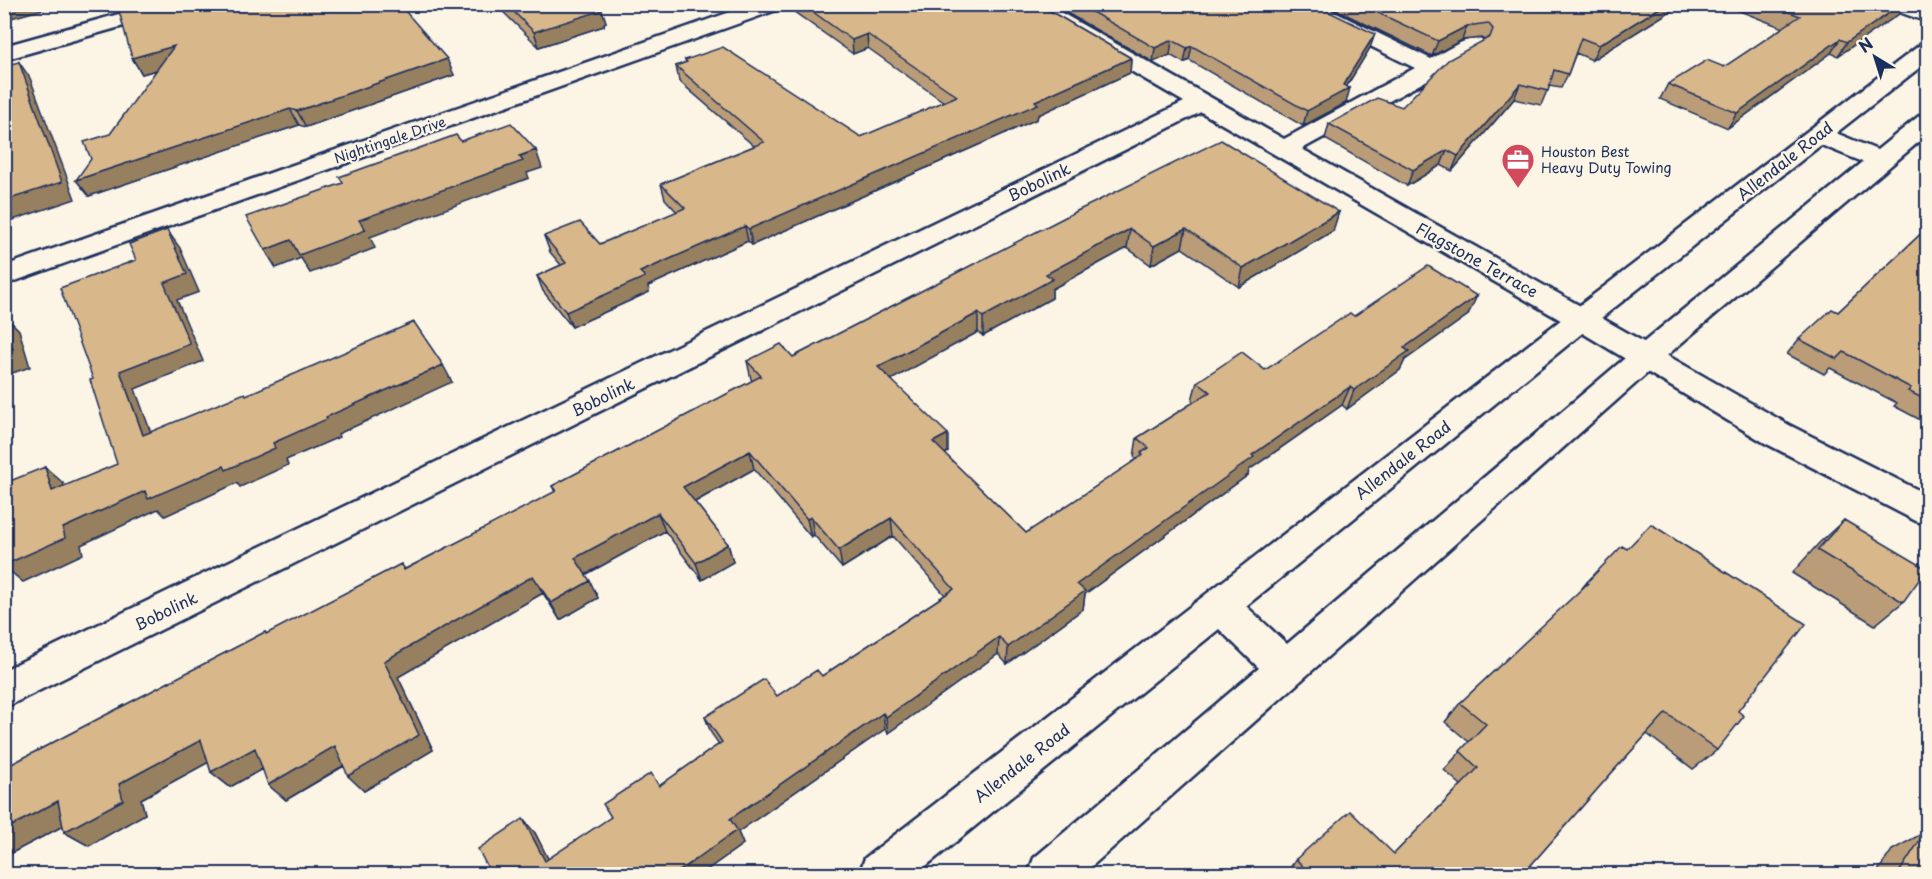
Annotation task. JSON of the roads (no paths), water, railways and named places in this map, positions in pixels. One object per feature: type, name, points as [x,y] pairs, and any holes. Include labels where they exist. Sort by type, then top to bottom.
[{"type":"street","points":[[4,53],[180,4]]},
{"type":"street","name":"Nightingale Drive","points":[[4,276],[775,4]]},
{"type":"street","name":"Flagstone Terrace","points":[[1030,4],[1581,319],[1777,434],[1928,511]]},
{"type":"street","points":[[1300,4],[1432,68]]},
{"type":"street","points":[[1894,4],[1928,16]]},
{"type":"street","points":[[1282,150],[1474,45]]},
{"type":"street","name":"Allendale Road","points":[[881,874],[1581,319],[1928,50]]},
{"type":"street","name":"Bobolink","points":[[4,690],[1201,103]]},
{"type":"street","points":[[1050,874],[1647,357],[1928,121]]},
{"type":"street","points":[[1819,135],[1881,161]]},
{"type":"street","points":[[1220,606],[1288,669]]},
{"type":"place","name":"Houston Best Heavy Duty Towing","points":[[1518,189]]}]
